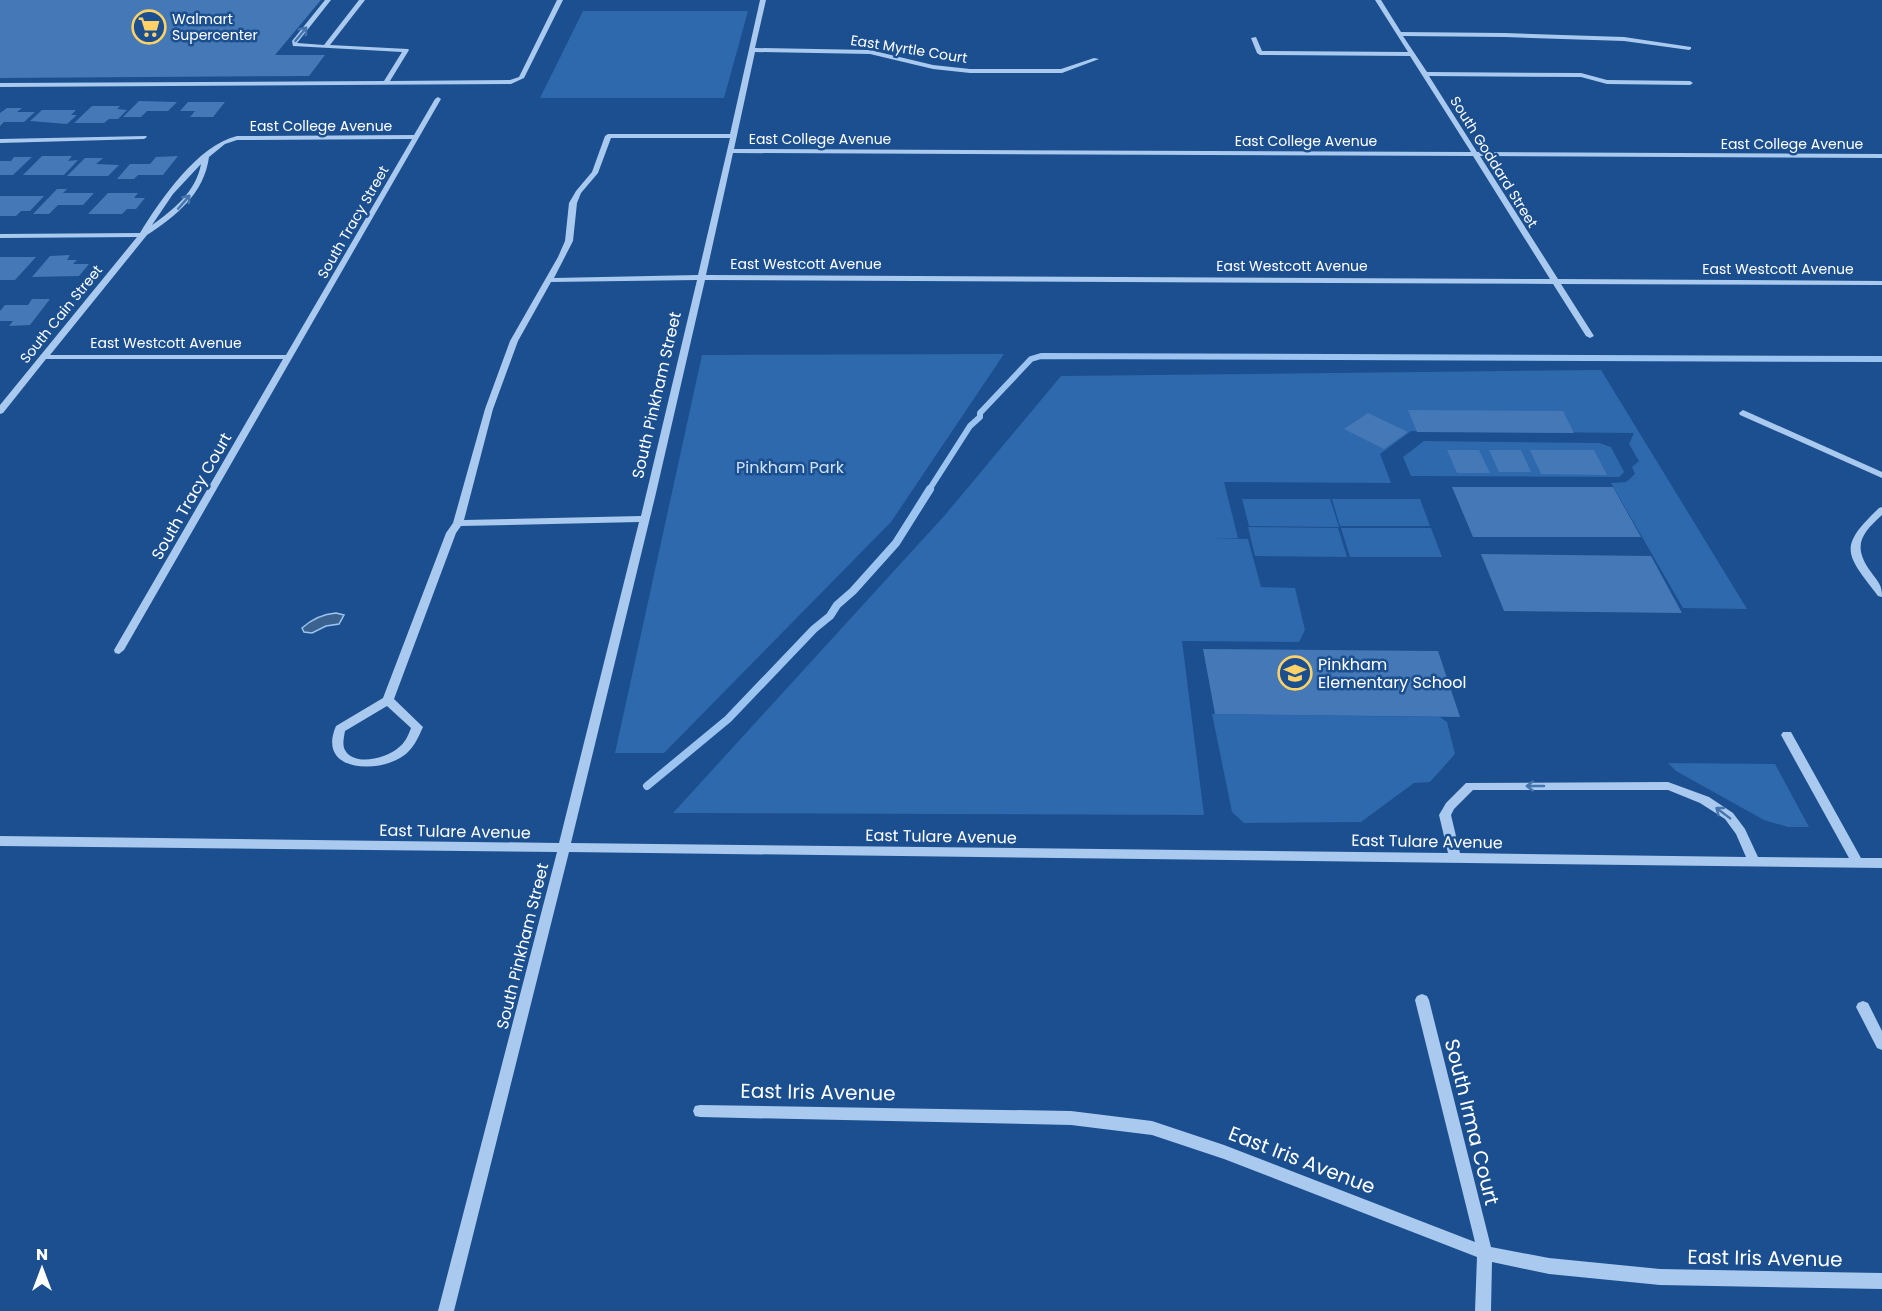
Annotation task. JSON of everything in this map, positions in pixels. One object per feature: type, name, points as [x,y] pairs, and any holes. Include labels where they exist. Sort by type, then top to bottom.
[{"type":"street","points":[[328,0],[294,42],[295,45],[406,50],[386,82]]},
{"type":"street","points":[[325,47],[362,0]]},
{"type":"street","points":[[0,85],[511,82],[521,78],[560,0]]},
{"type":"street","name":"South Pinkham Street","points":[[446,1311],[565,849],[701,278],[763,0]]},
{"type":"street","name":"South Goddard Street","points":[[1378,0],[1590,336]]},
{"type":"street","points":[[1400,34],[1581,36],[1689,48]]},
{"type":"street","points":[[1254,38],[1260,53],[1412,54]]},
{"type":"street","name":"East Myrtle Court","points":[[752,50],[870,52],[933,66],[970,71],[1062,71],[1096,59]]},
{"type":"street","points":[[1425,74],[1581,75],[1607,82],[1690,83]]},
{"type":"street","name":"South Tracy Street","points":[[288,357],[438,99]]},
{"type":"street","points":[[388,700],[417,727],[408,746],[398,753],[373,763],[361,763],[342,754],[338,747],[340,729],[388,700],[451,533],[458,523],[489,409],[514,341],[569,241],[573,203],[578,192],[595,173],[608,136],[732,136]]},
{"type":"street","points":[[0,141],[144,137]]},
{"type":"street","name":"East College Avenue","points":[[226,140],[416,137]]},
{"type":"street","name":"South Cain Street","points":[[143,235],[150,219],[176,184],[226,140]]},
{"type":"street","name":"East College Avenue","points":[[730,151],[1882,156]]},
{"type":"street","name":"South Cain Street","points":[[0,411],[143,235],[179,209],[205,172],[206,157]]},
{"type":"street","points":[[0,236],[143,235]]},
{"type":"street","points":[[549,280],[701,278]]},
{"type":"street","name":"East Westcott Avenue","points":[[701,278],[1882,283]]},
{"type":"street","name":"East Westcott Avenue","points":[[44,357],[288,357]]},
{"type":"street","name":"South Tracy Court","points":[[119,650],[288,357]]},
{"type":"street","points":[[1743,413],[1882,476]]},
{"type":"street","points":[[1882,510],[1859,532],[1854,548],[1858,561],[1882,594]]},
{"type":"street","points":[[458,523],[644,519]]},
{"type":"street","points":[[1787,735],[1858,863]]},
{"type":"street","points":[[1455,858],[1445,815],[1450,806],[1470,786],[1668,786],[1698,797],[1724,813],[1735,824],[1754,862]]},
{"type":"street","name":"East Tulare Avenue","points":[[0,841],[1882,863]]},
{"type":"street","name":"South Irma Court","points":[[1422,1000],[1485,1253],[1483,1311]]},
{"type":"street","points":[[1863,1007],[1882,1044]]},
{"type":"street","name":"East Iris Avenue","points":[[700,1111],[1071,1118],[1152,1128],[1224,1152],[1485,1253],[1549,1266],[1660,1277],[1882,1281]]},
{"type":"green space","points":[[583,11],[748,11],[724,98],[540,98]]},
{"type":"green space","name":"Pinkham Park","points":[[1004,354],[891,522],[664,753],[615,753],[702,355]]},
{"type":"green space","points":[[1601,370],[1747,609],[1683,608],[1611,483],[1626,482],[1635,474],[1632,467],[1639,461],[1629,444],[1634,433],[1411,431],[1380,454],[1391,483],[1224,482],[1238,538],[1213,538],[1248,539],[1261,587],[1295,588],[1305,630],[1299,642],[1182,641],[1204,815],[673,813],[945,515],[1061,376]]},
{"type":"green space","points":[[1424,441],[1599,443],[1611,447],[1624,472],[1619,477],[1411,476],[1403,457]]},
{"type":"green space","points":[[1242,499],[1330,499],[1339,527],[1249,526]]},
{"type":"green space","points":[[1332,499],[1420,499],[1430,526],[1340,526]]},
{"type":"green space","points":[[1248,527],[1338,528],[1347,557],[1255,556]]},
{"type":"green space","points":[[1341,528],[1431,528],[1442,557],[1350,557]]},
{"type":"green space","points":[[1212,714],[1440,717],[1447,722],[1455,754],[1430,782],[1414,783],[1361,822],[1244,823],[1232,812]]},
{"type":"green space","points":[[1668,763],[1775,764],[1809,827],[1788,827],[1764,820],[1676,771]]},
{"type":"shaded area","points":[[336,613],[344,615],[339,624],[326,626],[312,633],[304,632],[302,628],[314,620]]},
{"type":"building","name":"Walmart Supercenter","points":[[0,0],[321,0],[275,55],[325,55],[309,76],[0,78]]},
{"type":"building","points":[[139,101],[177,102],[168,111],[147,111],[141,117],[123,117]]},
{"type":"building","points":[[188,102],[225,102],[213,117],[190,117],[195,111],[180,111]]},
{"type":"building","points":[[92,106],[120,106],[117,109],[127,110],[118,119],[109,119],[104,123],[74,123]]},
{"type":"building","points":[[7,108],[22,108],[17,112],[35,112],[24,122],[4,122],[0,126],[0,113]]},
{"type":"building","points":[[42,110],[76,110],[71,115],[77,115],[67,124],[30,121]]},
{"type":"building","points":[[42,156],[72,156],[68,161],[78,160],[64,175],[23,175]]},
{"type":"building","points":[[178,156],[163,175],[138,175],[134,179],[117,179],[130,164],[150,164],[156,157]]},
{"type":"building","points":[[14,157],[32,157],[13,175],[0,175],[0,161],[11,161]]},
{"type":"building","points":[[85,158],[103,158],[96,164],[119,165],[108,176],[67,176]]},
{"type":"building","points":[[57,189],[67,189],[63,193],[94,193],[83,205],[58,205],[49,214],[33,214]]},
{"type":"building","points":[[108,193],[138,193],[134,198],[145,198],[136,209],[127,209],[122,214],[88,214]]},
{"type":"building","points":[[0,196],[44,196],[30,211],[21,211],[16,216],[0,216]]},
{"type":"building","points":[[70,255],[67,260],[77,260],[73,264],[89,264],[79,276],[32,277],[50,256]]},
{"type":"building","points":[[0,257],[36,257],[15,280],[0,280]]},
{"type":"building","points":[[32,299],[50,299],[30,325],[9,326],[13,321],[0,321],[0,311],[5,305],[28,305]]},
{"type":"building","points":[[1408,410],[1563,411],[1574,433],[1417,432]]},
{"type":"building","points":[[1368,413],[1408,432],[1384,449],[1344,429]]},
{"type":"building","points":[[1447,450],[1479,450],[1490,473],[1457,473]]},
{"type":"building","points":[[1489,450],[1521,450],[1531,472],[1499,472]]},
{"type":"building","points":[[1530,450],[1594,450],[1607,475],[1541,474]]},
{"type":"building","points":[[1452,487],[1613,487],[1641,537],[1473,537]]},
{"type":"building","points":[[1481,554],[1651,556],[1682,613],[1504,611]]},
{"type":"building","points":[[1203,649],[1438,651],[1460,717],[1215,714]]},
{"type":"waterway","points":[[929,490],[970,426],[980,417],[980,413],[1031,359],[1041,356],[1882,359]]},
{"type":"waterway","points":[[647,786],[728,719],[814,629],[830,616],[837,605],[853,591],[896,543],[930,489]]},
{"type":"place","name":"Walmart Supercenter","points":[[149,27]]},
{"type":"place","name":"Pinkham Elementary School","points":[[1295,673]]}]
